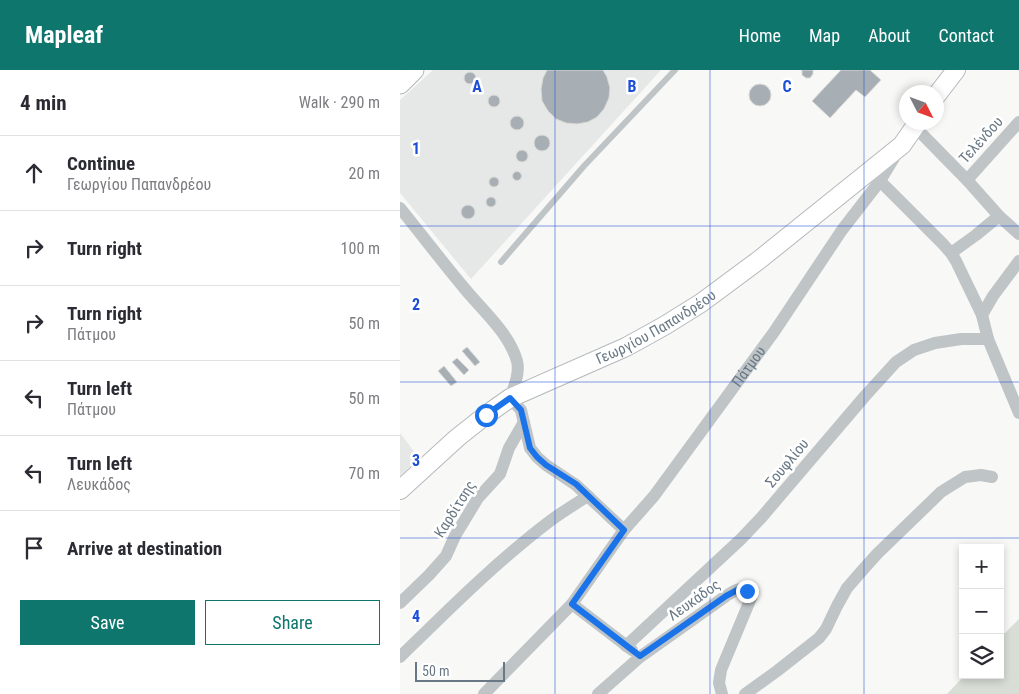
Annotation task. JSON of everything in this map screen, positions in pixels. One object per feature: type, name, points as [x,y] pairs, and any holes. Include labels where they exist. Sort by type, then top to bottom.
[{"type":"main road","points":[[400,84],[414,70]]},
{"type":"street","points":[[944,86],[956,70]]},
{"type":"street","name":"Τελένδου","points":[[967,180],[1019,122]]},
{"type":"street","name":"Πάτμου","points":[[484,694],[572,604],[624,530],[654,496],[774,332],[842,230],[880,181],[912,130]]},
{"type":"street","points":[[921,130],[999,216],[1019,234]]},
{"type":"street","name":"Γεωργίου Παπανδρέου","points":[[400,490],[457,438],[510,398],[626,347],[701,304],[752,266],[902,145]]},
{"type":"street","points":[[880,181],[956,260],[982,315],[988,339],[1019,413]]},
{"type":"street","points":[[400,208],[509,343],[517,362],[517,380],[510,398],[521,410],[530,448],[546,465],[576,484],[624,530]]},
{"type":"street","points":[[951,253],[999,216]]},
{"type":"street","points":[[982,315],[993,296],[1019,261]]},
{"type":"street","name":"Σουφλίου","points":[[626,646],[762,518],[896,362],[914,350],[935,343],[988,339]]},
{"type":"street","name":"Καρδίτσης","points":[[400,603],[446,556],[455,536],[478,498],[500,474],[509,448],[524,422]]},
{"type":"street","points":[[745,694],[819,638],[826,629],[847,588],[877,554],[941,492],[965,477],[981,475],[992,477]]},
{"type":"street","points":[[400,657],[460,599],[526,540],[551,520],[588,496]]},
{"type":"street","name":"Λευκάδος","points":[[598,694],[640,656],[739,589],[750,593],[751,598],[720,670],[719,683],[722,694]]},
{"type":"street","points":[[572,604],[640,656]]},
{"type":"lane","points":[[502,262],[584,166],[675,70]]},
{"type":"shaded area","points":[[433,70],[661,70],[471,279],[400,193],[400,100]]},
{"type":"shaded area","points":[[400,433],[419,458],[400,477]]},
{"type":"shaded area","points":[[1019,619],[1019,694],[947,694],[961,679],[1004,679],[1004,634]]},
{"type":"building","points":[[547,70],[603,70],[610,88],[609,98],[604,109],[597,117],[588,122],[566,123],[556,119],[542,101],[541,89]]},
{"type":"building","points":[[802,70],[813,70],[813,74],[810,78],[806,78],[802,75]]},
{"type":"building","points":[[841,70],[870,70],[881,80],[865,97],[856,90],[830,118],[812,101]]},
{"type":"building","points":[[468,72],[472,72],[476,78],[472,84],[468,84],[464,80],[464,76]]},
{"type":"building","points":[[760,84],[770,91],[771,95],[764,105],[760,106],[750,99],[749,95],[756,85]]},
{"type":"building","points":[[492,95],[496,95],[500,101],[496,107],[492,107],[488,103],[488,99]]},
{"type":"building","points":[[517,116],[522,118],[524,123],[522,128],[517,130],[512,128],[510,123],[512,118]]},
{"type":"building","points":[[542,135],[550,143],[542,151],[534,143]]},
{"type":"building","points":[[524,150],[527,151],[527,161],[520,162],[517,161],[516,154],[517,151]]},
{"type":"building","points":[[517,171],[522,176],[517,181],[512,176]]},
{"type":"building","points":[[492,177],[496,177],[499,182],[498,186],[492,187],[489,184],[489,180]]},
{"type":"building","points":[[489,197],[493,197],[496,202],[495,206],[489,207],[486,204],[486,200]]},
{"type":"building","points":[[465,205],[471,205],[475,212],[471,219],[465,219],[461,215],[461,209]]},
{"type":"building","points":[[467,347],[480,362],[475,366],[462,351]]},
{"type":"building","points":[[457,358],[469,370],[464,375],[452,362]]},
{"type":"building","points":[[444,366],[457,382],[451,386],[438,371]]},
{"type":"route","points":[[486,415],[510,398],[521,410],[530,448],[537,457],[576,484],[624,530],[572,604],[640,656],[726,596],[739,589],[747,591]]}]
